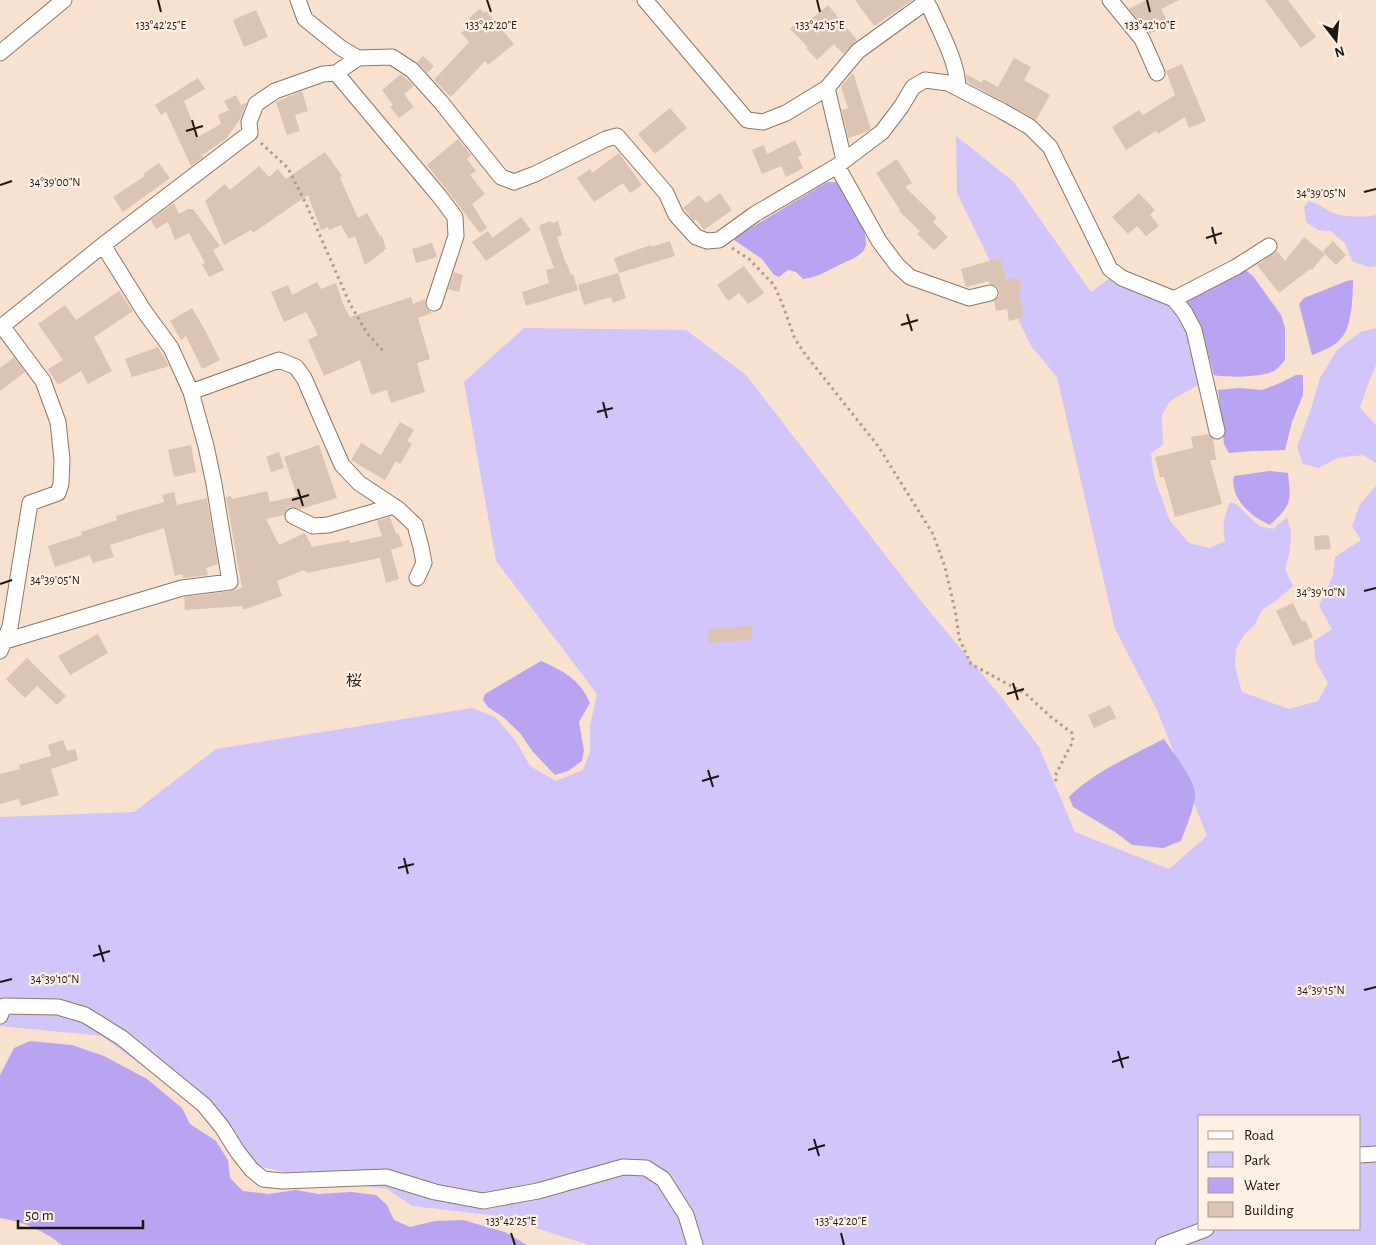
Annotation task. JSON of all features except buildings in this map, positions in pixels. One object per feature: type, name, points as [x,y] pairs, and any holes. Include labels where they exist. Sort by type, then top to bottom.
[{"type":"street","points":[[0,53],[64,0]]},
{"type":"street","points":[[298,0],[305,19],[341,48],[358,58],[392,57],[412,70],[502,177],[514,182],[535,174],[606,138],[617,136],[666,193],[676,215],[696,237],[707,241],[719,240],[755,214],[841,163],[882,132],[913,87],[925,80],[948,83],[1030,127],[1050,148],[1110,268],[1122,278],[1174,299],[1185,313],[1194,330],[1217,431]]},
{"type":"street","points":[[645,0],[747,120],[763,122],[786,113],[827,88],[858,51],[930,2],[954,64],[958,88]]},
{"type":"street","points":[[1110,0],[1142,39],[1157,73]]},
{"type":"street","points":[[3,646],[10,627],[30,503],[58,493],[61,484],[62,460],[58,422],[43,382],[1,327],[103,245],[250,133],[249,122],[256,104],[275,91],[323,74],[336,74],[358,58]]},
{"type":"street","points":[[336,74],[455,217],[456,236],[434,303]]},
{"type":"street","points":[[827,88],[841,163],[879,241],[897,265],[910,277],[969,298],[990,293]]},
{"type":"street","points":[[3,646],[182,588],[230,582],[208,456],[191,392],[171,348],[144,311],[103,245]]},
{"type":"street","points":[[1174,299],[1236,267],[1269,246]]},
{"type":"street","points":[[191,392],[279,360],[296,366],[304,378],[342,465],[358,483],[394,506],[415,525],[422,547],[424,563],[417,578]]},
{"type":"street","points":[[293,516],[313,526],[394,506]]},
{"type":"street","points":[[0,1016],[4,1006],[58,1007],[85,1015],[122,1038],[204,1104],[251,1169],[263,1179],[282,1181],[386,1177],[435,1192],[483,1200],[538,1191],[623,1167],[646,1168],[663,1178],[686,1215],[695,1245]]},
{"type":"street","points":[[1361,1155],[1376,1154]]},
{"type":"street","points":[[1163,1245],[1203,1230]]},
{"type":"path","points":[[250,133],[288,168],[308,206],[350,304],[367,333],[383,351]]},
{"type":"path","points":[[719,240],[749,259],[774,285],[795,339],[878,446],[933,534],[945,567],[956,615],[959,638],[971,664],[1026,694],[1072,733],[1073,741],[1055,776],[1057,785]]},
{"type":"green space","points":[[956,136],[1014,182],[1091,292],[1109,279],[1161,298],[1177,313],[1190,332],[1200,384],[1170,401],[1162,415],[1163,445],[1151,453],[1154,477],[1170,521],[1189,543],[1210,548],[1225,541],[1224,521],[1230,502],[1236,504],[1259,526],[1273,529],[1287,517],[1291,532],[1290,551],[1285,569],[1293,586],[1262,610],[1256,623],[1244,635],[1236,649],[1235,667],[1242,692],[1289,709],[1318,701],[1328,683],[1315,660],[1314,641],[1332,629],[1319,606],[1333,575],[1335,557],[1361,540],[1352,526],[1360,504],[1376,486],[1376,1245],[589,1245],[499,1216],[412,1206],[387,1189],[311,1179],[251,1164],[188,1100],[102,1036],[0,1026],[0,817],[134,812],[216,749],[472,708],[495,717],[516,741],[530,766],[556,781],[583,770],[590,752],[590,725],[597,694],[496,561],[464,382],[524,328],[686,330],[746,375],[920,600],[1002,698],[1039,747],[1075,832],[1169,869],[1207,836],[1157,710],[1115,629],[1057,377],[1031,346],[957,193]]},
{"type":"green space","points":[[1309,201],[1340,215],[1359,217],[1376,215],[1376,266],[1368,267],[1352,261],[1345,243],[1330,231],[1318,230],[1306,222],[1304,207]]},
{"type":"green space","points":[[1376,328],[1376,365],[1360,408],[1376,425],[1376,463],[1363,455],[1337,458],[1319,468],[1303,464],[1297,447],[1320,378],[1337,350],[1360,332]]},
{"type":"water","points":[[827,182],[836,182],[862,224],[866,241],[865,248],[857,256],[812,277],[803,279],[796,272],[788,270],[779,277],[774,275],[762,259],[734,240],[736,237]]},
{"type":"water","points":[[1243,268],[1253,276],[1281,315],[1285,328],[1285,360],[1275,370],[1261,375],[1236,377],[1214,375],[1200,323],[1186,300]]},
{"type":"water","points":[[1353,280],[1351,309],[1346,331],[1340,340],[1333,345],[1312,355],[1299,304],[1304,298]]},
{"type":"water","points":[[1296,375],[1303,375],[1303,395],[1292,422],[1285,450],[1229,453],[1224,444],[1218,390],[1239,388],[1262,390]]},
{"type":"water","points":[[1269,471],[1288,473],[1290,491],[1286,507],[1270,525],[1249,512],[1238,499],[1233,484],[1234,476]]},
{"type":"water","points":[[541,661],[564,672],[576,682],[590,703],[579,722],[584,750],[582,761],[568,771],[555,775],[533,752],[520,733],[503,717],[488,707],[483,700],[485,694]]},
{"type":"water","points":[[1164,739],[1187,773],[1195,793],[1192,811],[1181,841],[1163,848],[1132,845],[1115,832],[1073,807],[1069,797],[1088,781]]},
{"type":"water","points":[[30,1041],[72,1045],[104,1056],[147,1079],[182,1108],[190,1124],[216,1141],[228,1160],[230,1178],[243,1191],[269,1194],[296,1190],[318,1194],[351,1192],[376,1195],[387,1205],[394,1220],[410,1227],[435,1221],[463,1220],[505,1232],[527,1245],[62,1245],[33,1227],[0,1218],[0,1075],[14,1048]]},
{"type":"district","name":"桜","points":[[354,680]]}]
